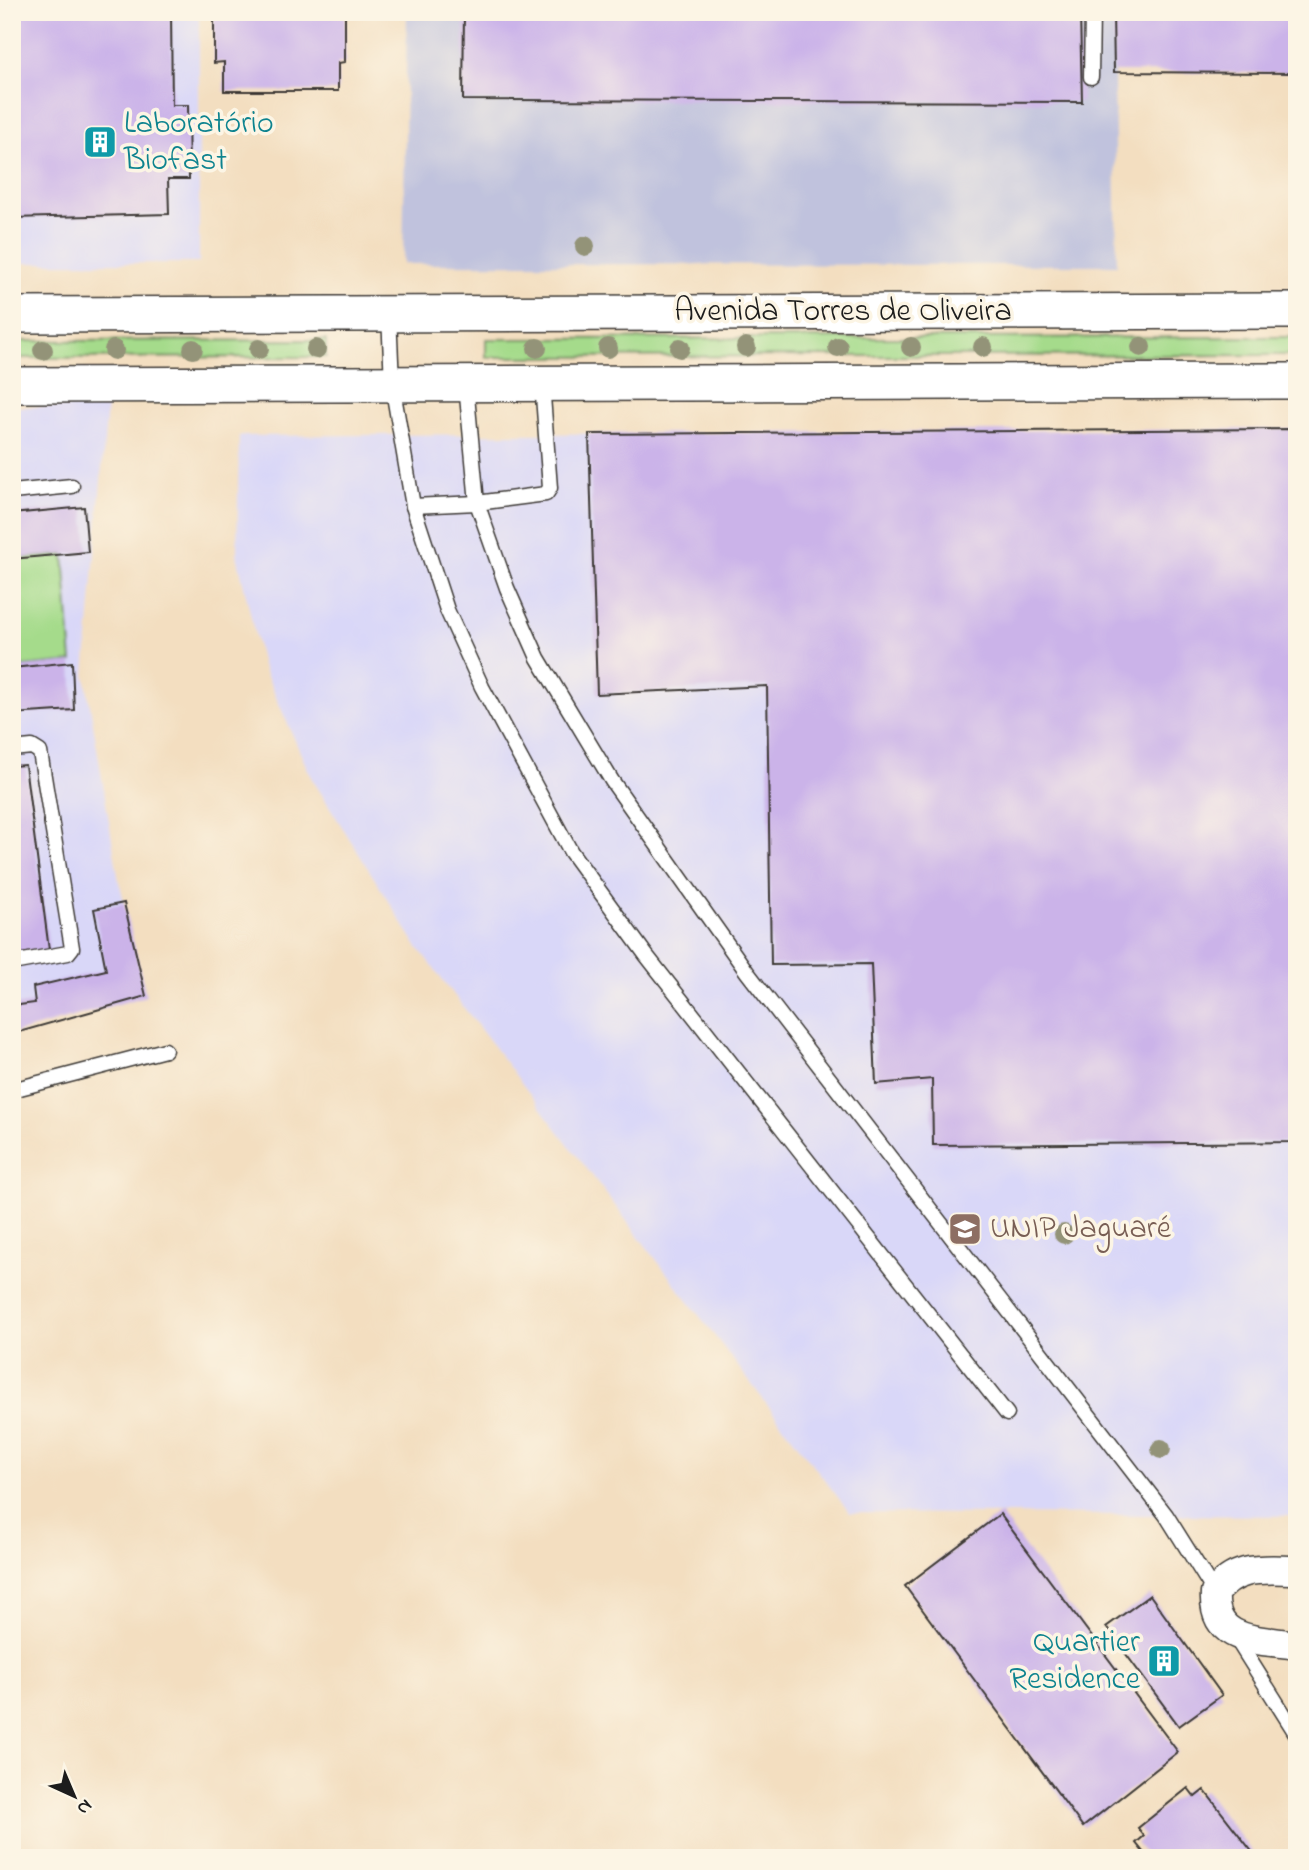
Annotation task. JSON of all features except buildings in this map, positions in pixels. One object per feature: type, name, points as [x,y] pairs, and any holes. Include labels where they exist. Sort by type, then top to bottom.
[{"type":"street","name":"Avenida Torres de Oliveira","points":[[12,315],[1297,311]]},
{"type":"street","points":[[12,385],[1297,381]]},
{"type":"street","points":[[1297,1570],[1245,1571],[1233,1575],[1215,1592],[1216,1614],[1233,1634],[1297,1645]]},
{"type":"lane","points":[[1091,77],[1092,12]]},
{"type":"lane","points":[[388,314],[392,384],[414,506],[447,610],[482,687],[571,852],[646,956],[1007,1414]]},
{"type":"lane","points":[[414,506],[477,503],[544,495],[549,491],[542,383]]},
{"type":"lane","points":[[466,384],[477,503],[507,588],[538,658],[612,781],[747,972],[1166,1515],[1215,1592]]},
{"type":"lane","points":[[12,492],[72,486]]},
{"type":"lane","points":[[12,749],[32,747],[40,752],[72,948],[68,953],[12,964]]},
{"type":"lane","points":[[12,1090],[165,1049]]},
{"type":"lane","points":[[1233,1634],[1297,1735]]},
{"type":"shaded area","name":"Laboratório Biofast","points":[[12,12],[199,12],[199,263],[12,263]]},
{"type":"shaded area","points":[[407,12],[1113,12],[1117,265],[403,264]]},
{"type":"shaded area","points":[[107,406],[85,675],[118,876],[146,996],[12,1034],[12,407]]},
{"type":"shaded area","name":"UNIP Jaguaré","points":[[1297,429],[1297,1516],[850,1513],[416,945],[311,777],[262,665],[237,555],[239,436]]},
{"type":"green space","points":[[1297,337],[1297,355],[486,357],[486,339]]},
{"type":"green space","points":[[326,340],[326,357],[12,358],[12,341]]},
{"type":"green space","points":[[64,555],[72,662],[12,668],[12,559]]},
{"type":"place","name":"Laboratório Biofast","points":[[100,142]]},
{"type":"place","name":"UNIP Jaguaré","points":[[965,1229]]},
{"type":"place","name":"Quartier Residence","points":[[1164,1661]]}]
